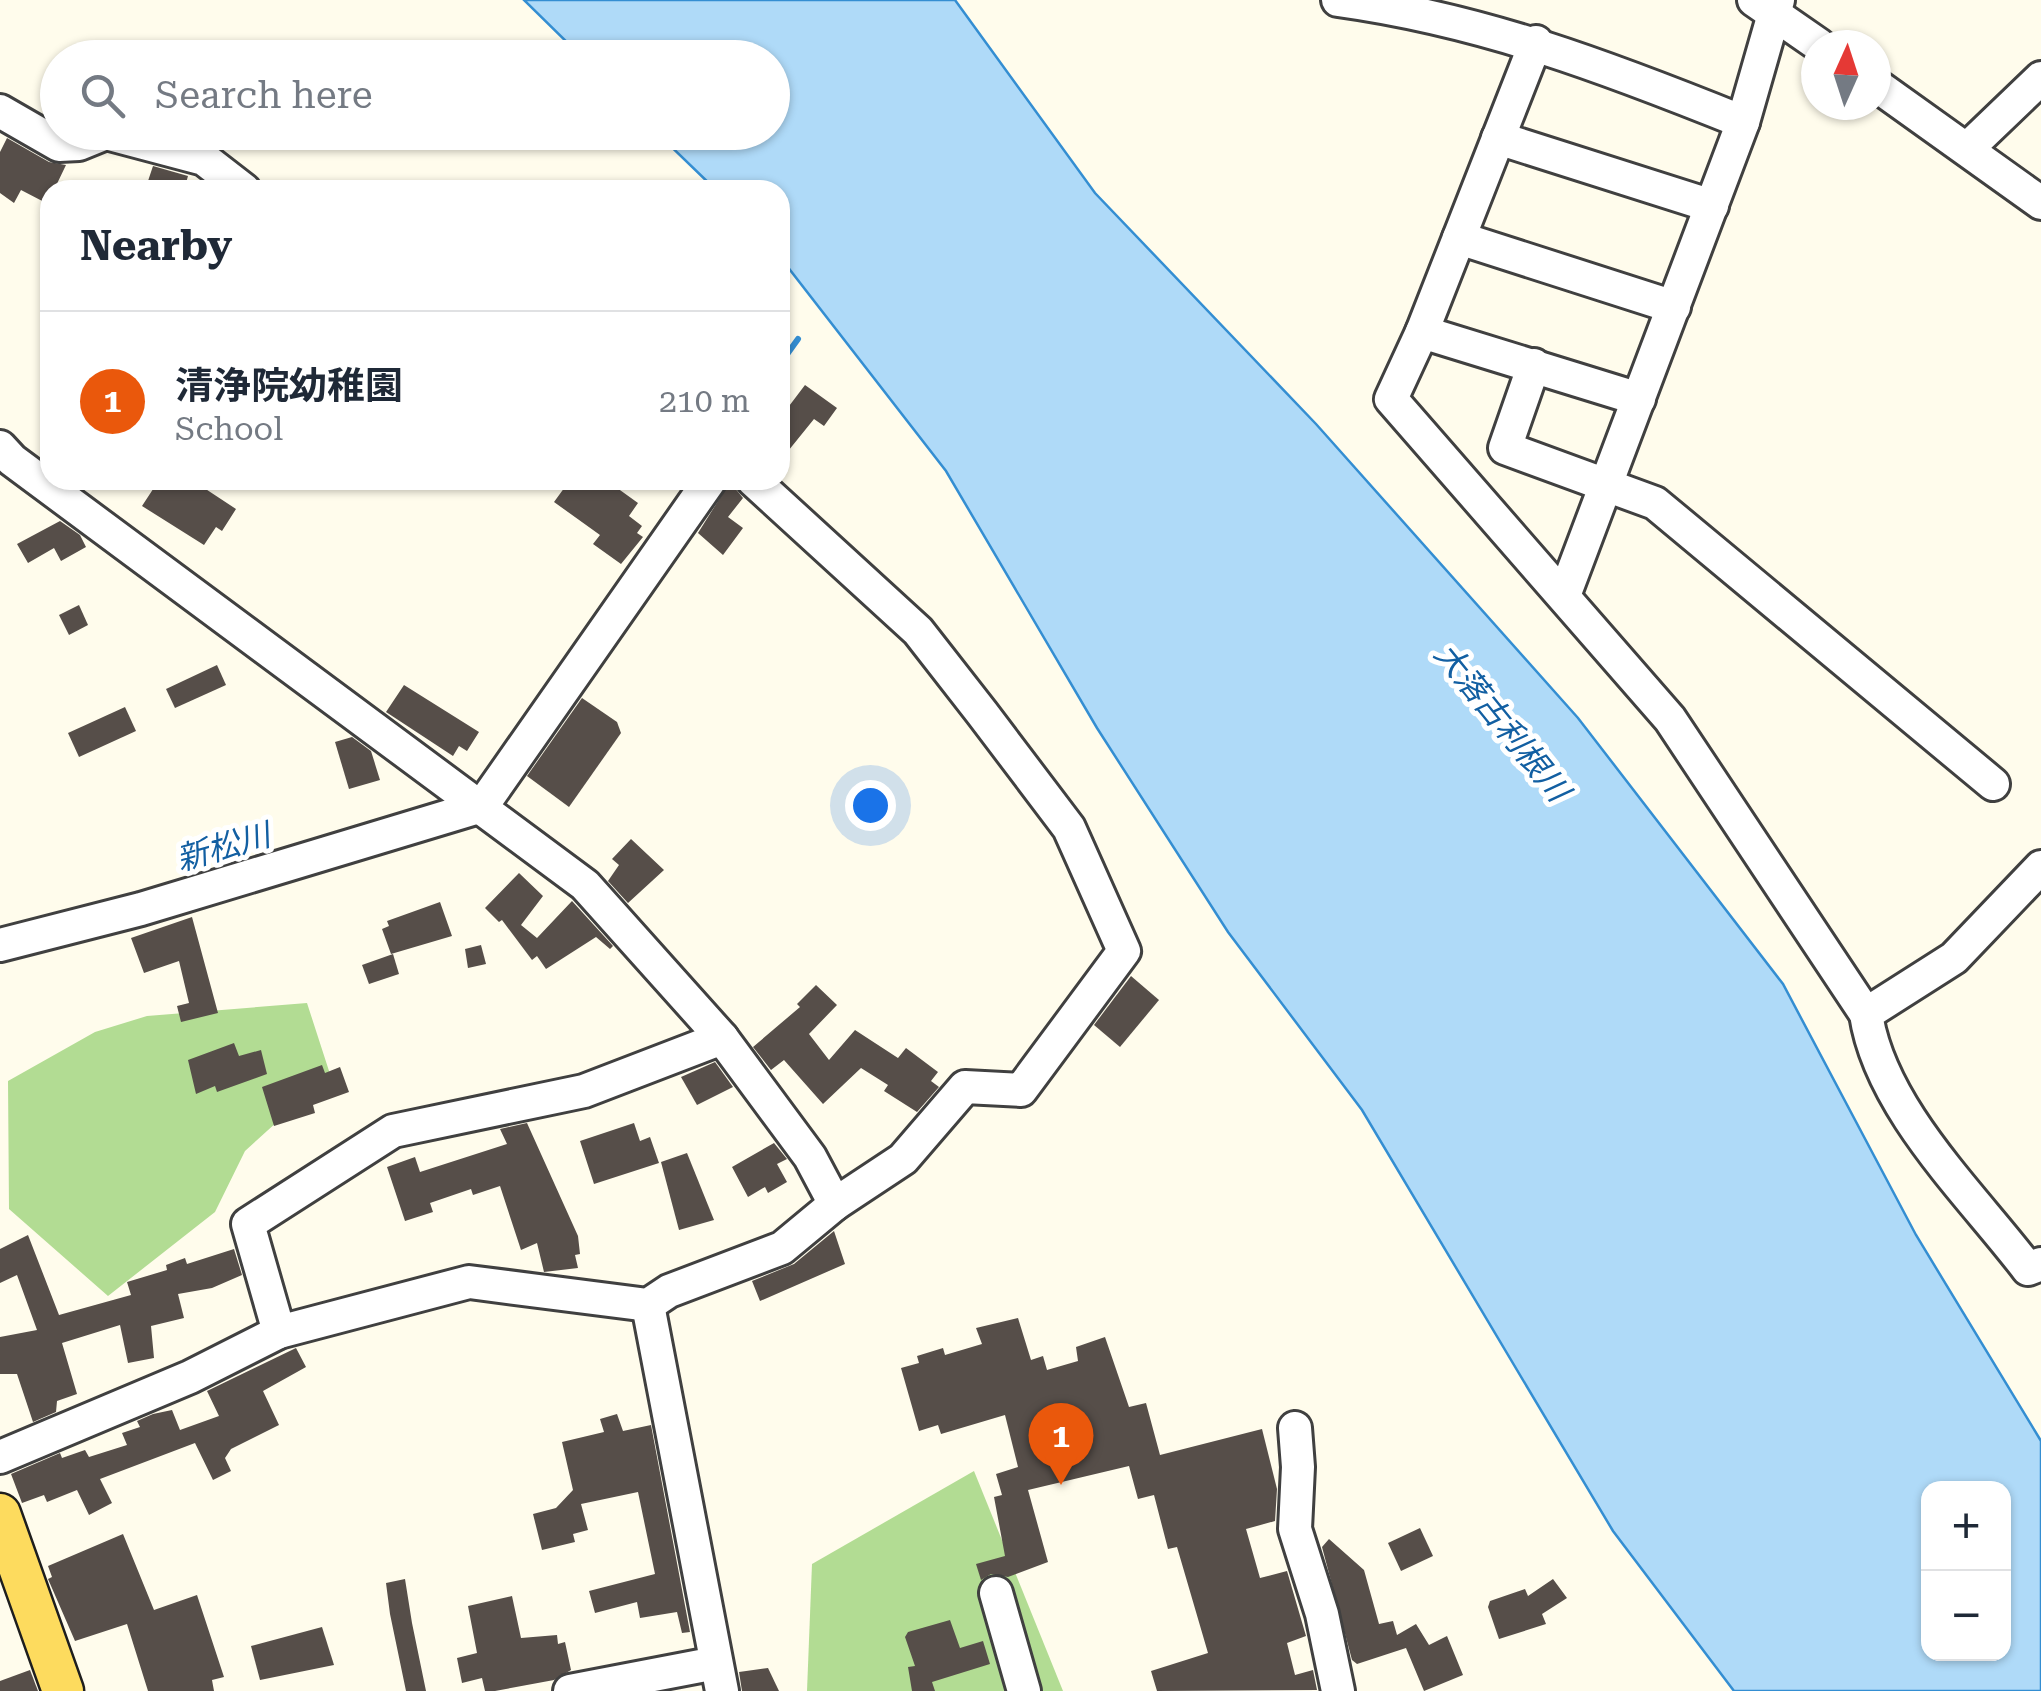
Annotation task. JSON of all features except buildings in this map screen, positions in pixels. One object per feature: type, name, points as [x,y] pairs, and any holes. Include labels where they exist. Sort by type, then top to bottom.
[{"type":"main road","points":[[0,1514],[62,1691]]},
{"type":"street","points":[[1338,0],[1394,8],[1536,42],[1744,122]]},
{"type":"street","points":[[1565,593],[1744,122],[1769,5],[1801,31]]},
{"type":"street","points":[[1536,42],[1422,332],[1390,399],[1565,593],[1670,719],[1866,1014],[1870,1040],[1893,1090],[1977,1210],[2028,1268],[2041,1264]]},
{"type":"street","points":[[1967,149],[2041,78]]},
{"type":"street","points":[[1891,96],[2041,203]]},
{"type":"street","points":[[0,111],[40,134]]},
{"type":"street","points":[[1498,138],[1712,206]]},
{"type":"street","points":[[170,150],[204,159],[231,180]]},
{"type":"street","points":[[1458,238],[1674,307]]},
{"type":"street","points":[[1422,332],[1638,399]]},
{"type":"street","points":[[1534,365],[1504,448],[1655,503],[1992,784]]},
{"type":"street","points":[[0,447],[40,481]]},
{"type":"street","points":[[53,490],[585,885],[722,1038],[810,1156],[834,1204]]},
{"type":"street","points":[[0,945],[141,908],[482,806],[703,490]]},
{"type":"street","points":[[0,1456],[190,1377],[280,1332],[469,1282],[648,1305],[669,1291],[782,1248],[834,1204],[902,1159],[965,1086],[1021,1090],[1124,952],[1069,828],[972,699],[918,631],[765,490]]},
{"type":"street","points":[[1866,1014],[1954,958],[2041,868]]},
{"type":"street","points":[[280,1332],[248,1224],[279,1203],[393,1130],[584,1092],[722,1038]]},
{"type":"street","points":[[570,1691],[719,1677],[648,1305]]},
{"type":"street","points":[[1295,1428],[1295,1529],[1322,1614],[1338,1691]]},
{"type":"street","points":[[996,1594],[1024,1691]]},
{"type":"green space","points":[[307,1003],[330,1074],[245,1151],[215,1212],[108,1296],[9,1209],[8,1081],[95,1032],[147,1016]]},
{"type":"green space","points":[[974,1471],[1063,1691],[807,1691],[812,1564]]},
{"type":"water","name":"大落古利根川","points":[[524,0],[955,0],[1095,193],[1316,424],[1578,718],[1783,984],[1916,1235],[2041,1441],[2041,1691],[1734,1691],[1613,1531],[1362,1110],[1228,932],[1097,728],[946,471],[790,270],[790,180],[706,180],[675,150],[790,150],[790,40],[565,40]]},
{"type":"waterway","name":"新松川","points":[[790,350],[798,339]]},
{"type":"place","name":"清浄院幼稚園","points":[[1061,1485]]}]
